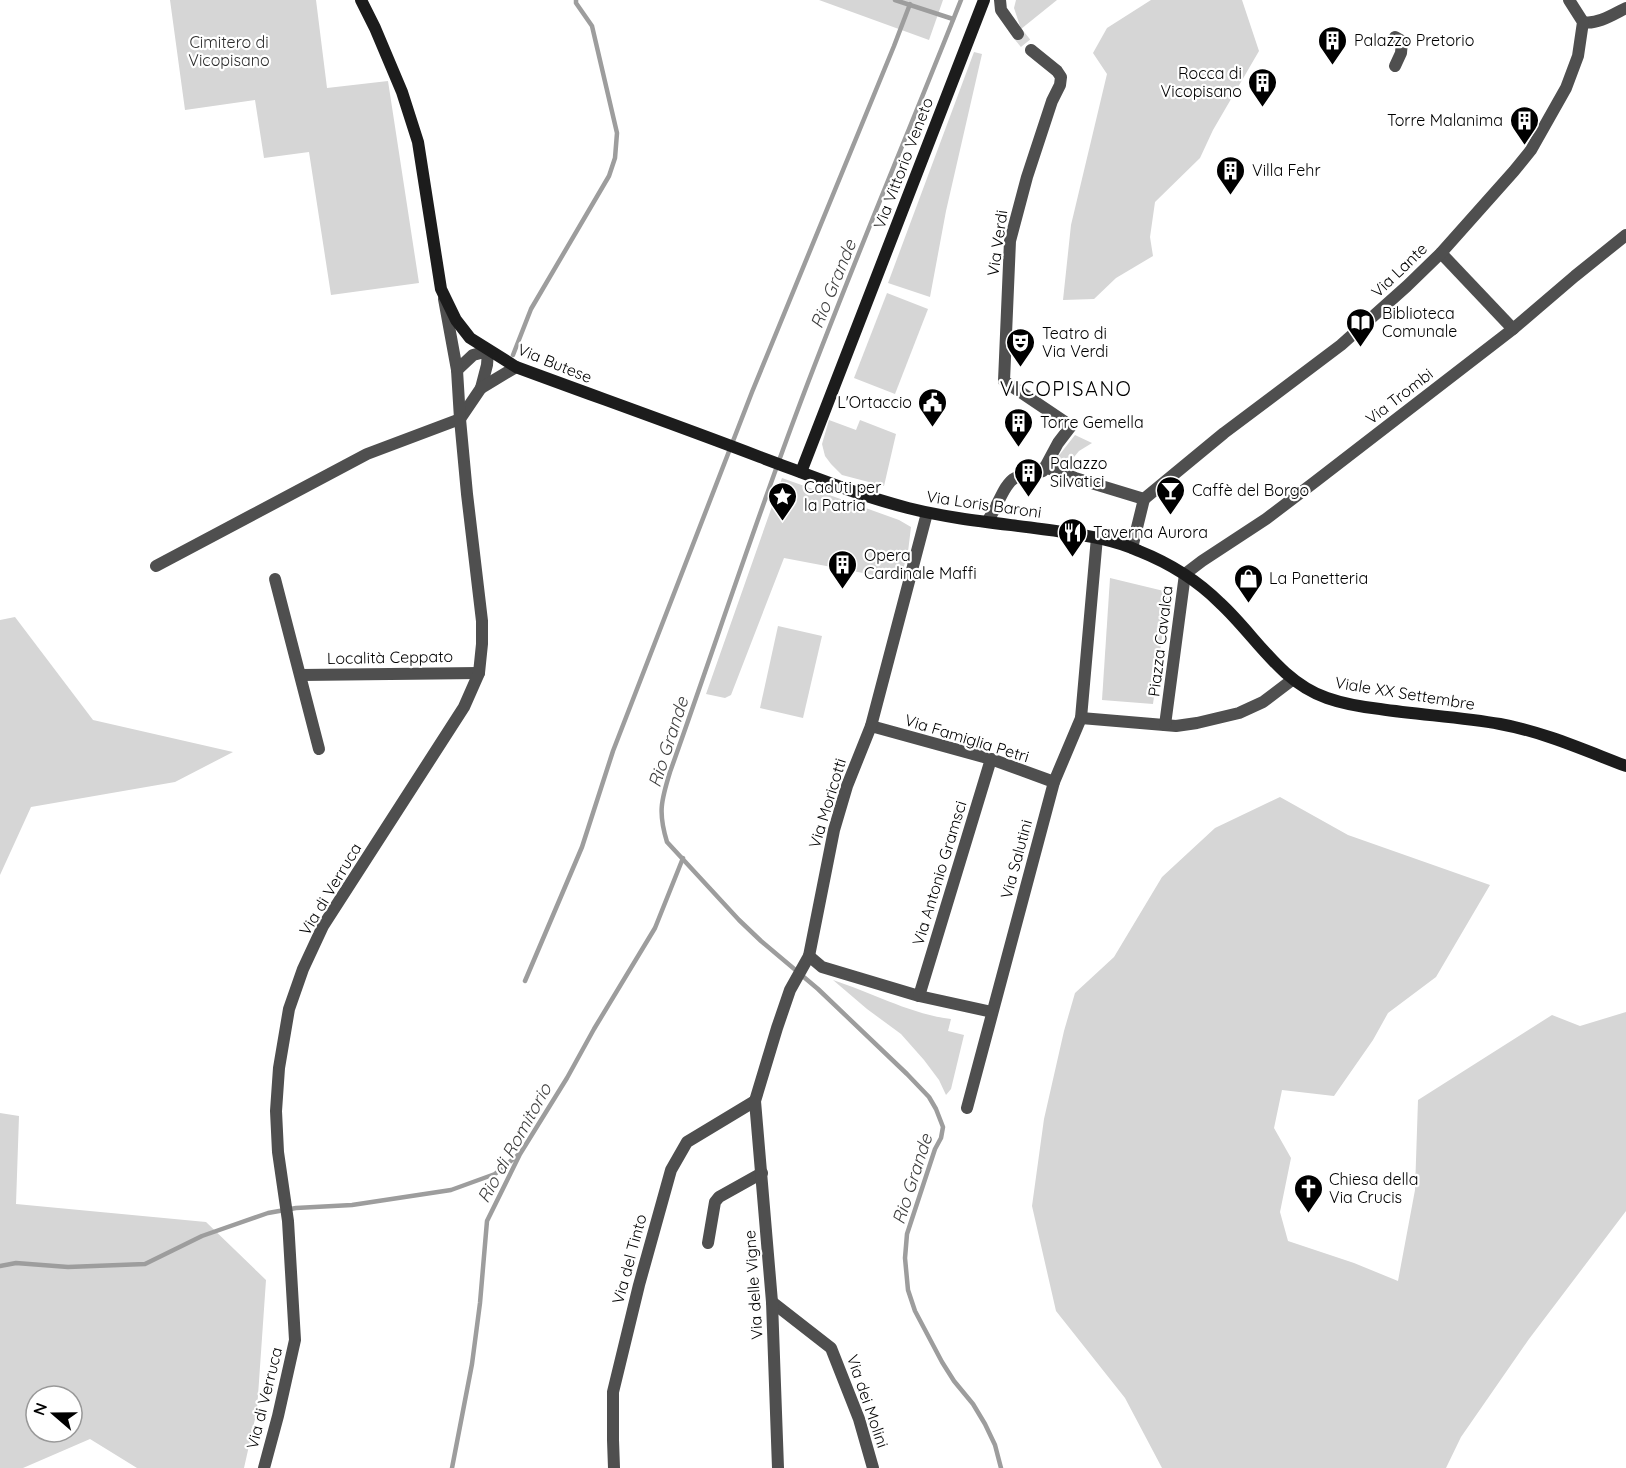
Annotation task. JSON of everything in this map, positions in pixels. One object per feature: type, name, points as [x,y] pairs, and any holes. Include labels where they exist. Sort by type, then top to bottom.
[{"type":"street","name":"Via Butese","points":[[361,0],[402,92],[418,142],[441,289],[456,320],[470,338],[516,367],[801,472]]},
{"type":"street","name":"Via Vittorio Veneto","points":[[801,472],[984,0]]},
{"type":"street","points":[[1000,0],[1001,10],[1018,34]]},
{"type":"street","points":[[1569,0],[1583,22],[1589,23],[1626,8]]},
{"type":"street","name":"Via Lante","points":[[1144,499],[1224,433],[1341,345],[1441,253],[1531,150],[1566,88],[1580,48],[1583,22]]},
{"type":"street","points":[[1395,37],[1401,41],[1402,48],[1395,66]]},
{"type":"street","name":"Via Verdi","points":[[1032,50],[1061,77],[1027,177],[1010,241],[1004,381],[1071,426],[1045,467]]},
{"type":"street","name":"Via Trombi","points":[[1185,574],[1266,519],[1513,329],[1626,235]]},
{"type":"street","points":[[1441,253],[1513,329]]},
{"type":"street","name":"Via di Verruca","points":[[264,1468],[295,1340],[288,1221],[278,1152],[276,1111],[279,1068],[289,1009],[323,926],[445,738],[464,707],[479,673],[482,621],[460,419],[457,370],[441,289]]},
{"type":"street","points":[[156,566],[367,454],[460,419],[481,388],[488,351],[473,356],[457,370]]},
{"type":"street","points":[[481,388],[516,367]]},
{"type":"street","points":[[987,521],[994,513],[1007,485],[1013,479],[1042,471],[1045,467],[1144,499],[1132,548]]},
{"type":"street","name":"Via Loris Baroni","points":[[801,472],[927,513],[1097,537]]},
{"type":"street","name":"Via Moricotti","points":[[755,1101],[792,986],[808,958],[834,830],[847,786],[871,726],[927,513]]},
{"type":"street","points":[[1097,537],[1081,718],[1176,726],[1197,723],[1239,713],[1263,702],[1292,680]]},
{"type":"street","name":"Piazza Cavalca","points":[[1097,537],[1132,548],[1185,574],[1165,725]]},
{"type":"street","name":"Viale XX Settembre","points":[[1185,574],[1221,603],[1292,680],[1312,693],[1347,704],[1497,724],[1537,732],[1626,766]]},
{"type":"street","points":[[275,579],[319,749]]},
{"type":"street","name":"Località Ceppato","points":[[301,675],[479,673]]},
{"type":"street","name":"Via Salutini","points":[[967,1108],[1054,782],[1081,718]]},
{"type":"street","name":"Via Famiglia Petri","points":[[871,726],[991,759],[1054,782]]},
{"type":"street","name":"Via Antonio Gramsci","points":[[919,996],[991,759]]},
{"type":"street","points":[[808,958],[822,967],[919,996],[992,1012]]},
{"type":"street","name":"Via delle Vigne","points":[[755,1101],[772,1302],[778,1468]]},
{"type":"street","name":"Via del Tinto","points":[[614,1468],[614,1392],[639,1285],[671,1170],[687,1142],[755,1101]]},
{"type":"street","points":[[708,1243],[715,1202],[762,1173]]},
{"type":"street","name":"Via dei Molini","points":[[772,1302],[831,1348],[860,1419],[873,1468]]},
{"type":"green space","name":"Cimitero di Vicopisano","points":[[170,0],[316,0],[327,88],[388,81],[419,283],[331,295],[309,152],[264,158],[255,100],[185,110]]},
{"type":"green space","points":[[819,0],[943,0],[929,40]]},
{"type":"green space","points":[[1016,0],[1057,0],[1021,29],[1014,8]]},
{"type":"green space","points":[[1151,0],[1242,0],[1259,51],[1213,130],[1200,158],[1155,202],[1150,237],[1153,256],[1116,278],[1094,299],[1063,300],[1071,225],[1107,74],[1093,53],[1107,28]]},
{"type":"green space","points":[[974,52],[982,54],[946,211],[930,297],[888,283]]},
{"type":"green space","points":[[887,293],[928,309],[895,394],[854,378]]},
{"type":"green space","points":[[829,420],[856,430],[860,420],[896,434],[884,486],[842,475],[831,464],[825,456],[822,444]]},
{"type":"green space","points":[[1075,435],[1092,443],[1079,451],[1063,470],[1054,467],[1053,463]]},
{"type":"green space","points":[[782,478],[899,520],[911,527],[908,552],[900,580],[784,558],[731,695],[725,698],[706,694]]},
{"type":"green space","points":[[1110,578],[1168,592],[1153,704],[1102,700]]},
{"type":"green space","points":[[15,617],[93,720],[233,752],[175,782],[31,807],[0,875],[0,620]]},
{"type":"green space","points":[[778,626],[822,636],[803,718],[760,708]]},
{"type":"green space","points":[[1280,797],[1348,835],[1490,885],[1436,977],[1388,1013],[1373,1040],[1334,1096],[1282,1090],[1274,1128],[1291,1158],[1280,1212],[1288,1241],[1354,1263],[1398,1281],[1415,1190],[1418,1100],[1552,1015],[1580,1026],[1626,1012],[1626,1211],[1529,1339],[1461,1437],[1446,1468],[1162,1468],[1125,1398],[1056,1311],[1032,1206],[1044,1119],[1075,993],[1114,957],[1162,877],[1215,828]]},
{"type":"green space","points":[[833,980],[921,1013],[951,1019],[948,1031],[964,1035],[951,1089],[946,1095],[939,1080],[901,1034]]},
{"type":"green space","points":[[0,1113],[19,1116],[16,1204],[206,1222],[266,1280],[257,1410],[244,1468],[137,1468],[90,1439],[84,1442],[84,1384],[24,1384],[24,1444],[78,1444],[23,1468],[0,1468]]},
{"type":"waterway","points":[[513,355],[531,309],[609,176],[615,158],[617,133],[592,26],[576,0]]},
{"type":"waterway","points":[[895,0],[953,19]]},
{"type":"waterway","name":"Rio Grande","points":[[961,0],[835,312],[779,461],[670,772],[663,799],[662,823],[667,842],[739,920],[818,989],[907,1074],[929,1097],[936,1109],[943,1127],[907,1234],[905,1258],[908,1290],[915,1311],[942,1362],[985,1424],[995,1445],[1001,1468]]},
{"type":"waterway","points":[[525,981],[582,847],[613,751],[752,392],[910,4]]},
{"type":"waterway","name":"Rio di Romitorio","points":[[452,1468],[472,1364],[487,1221],[520,1154],[655,928],[683,858]]},
{"type":"waterway","points":[[0,1266],[16,1263],[68,1267],[145,1264],[202,1236],[268,1213],[296,1208],[352,1205],[451,1190],[495,1174],[518,1155]]},
{"type":"tunnel","points":[[1018,34],[1031,50]]},
{"type":"place","name":"Palazzo Pretorio","points":[[1333,66]]},
{"type":"place","name":"Rocca di Vicopisano","points":[[1263,108]]},
{"type":"place","name":"Torre Malanima","points":[[1524,146]]},
{"type":"place","name":"Villa Fehr","points":[[1231,196]]},
{"type":"place","name":"Biblioteca Comunale","points":[[1361,348]]},
{"type":"place","name":"Teatro di Via Verdi","points":[[1021,368]]},
{"type":"place","name":"L'Ortaccio","points":[[933,428]]},
{"type":"place","name":"Torre Gemella","points":[[1019,448]]},
{"type":"place","name":"Palazzo Silvatici","points":[[1029,498]]},
{"type":"place","name":"Caffè del Borgo","points":[[1171,516]]},
{"type":"place","name":"Caduti per la Patria","points":[[783,522]]},
{"type":"place","name":"Taverna Aurora","points":[[1072,558]]},
{"type":"place","name":"Opera Cardinale Maffi","points":[[843,590]]},
{"type":"place","name":"La Panetteria","points":[[1248,604]]},
{"type":"place","name":"Chiesa della Via Crucis","points":[[1308,1214]]},
{"type":"district","name":"VICOPISANO","points":[[1066,388]]}]
